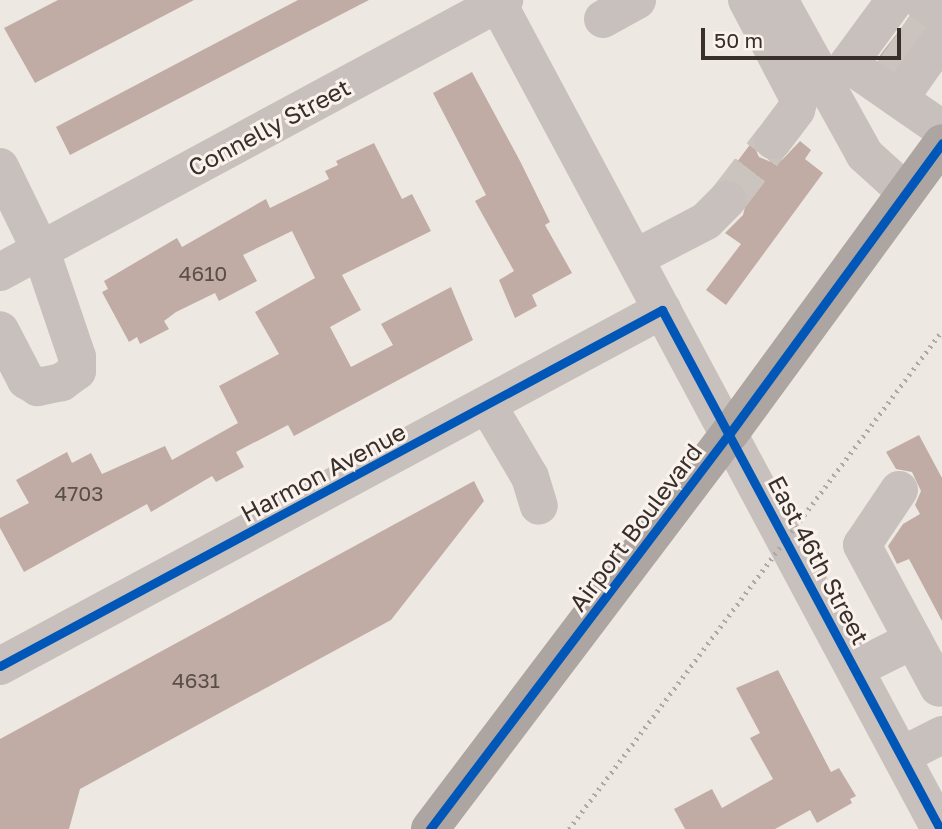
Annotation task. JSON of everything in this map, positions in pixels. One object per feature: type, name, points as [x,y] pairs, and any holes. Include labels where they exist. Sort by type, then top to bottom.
[{"type":"main road","name":"Airport Boulevard","points":[[430,829],[730,433],[942,144]]},
{"type":"street","points":[[603,19],[637,0]]},
{"type":"street","points":[[747,0],[799,99],[796,110],[773,140]]},
{"type":"street","points":[[779,0],[865,155],[906,192]]},
{"type":"street","name":"Connelly Street","points":[[0,272],[499,1]]},
{"type":"street","name":"East 46th Street","points":[[499,1],[855,669],[931,822]]},
{"type":"street","points":[[908,41],[942,129]]},
{"type":"street","points":[[0,167],[41,251],[77,357],[77,371],[62,382],[38,387],[26,380],[0,330]]},
{"type":"street","points":[[635,258],[706,221],[726,200]]},
{"type":"street","name":"Harmon Avenue","points":[[0,666],[488,406],[662,310]]},
{"type":"street","points":[[488,406],[530,477],[539,506]]},
{"type":"street","points":[[899,490],[862,545],[939,688]]},
{"type":"street","points":[[855,669],[913,640]]},
{"type":"street","points":[[901,757],[942,735]]},
{"type":"building","points":[[58,0],[194,0],[35,83],[4,28]]},
{"type":"building","points":[[298,0],[369,0],[70,155],[56,127]]},
{"type":"building","points":[[909,18],[922,28],[890,68],[878,58]]},
{"type":"building","points":[[472,72],[520,161],[550,222],[545,225],[572,273],[532,295],[537,306],[515,318],[499,280],[514,271],[475,201],[486,195],[433,93]]},
{"type":"building","points":[[800,141],[811,150],[805,159],[823,173],[726,305],[706,290],[741,244],[725,233],[743,215],[748,195],[742,184],[724,179],[752,142],[759,157],[771,162],[782,160]]},
{"type":"building","points":[[374,143],[402,199],[412,194],[431,231],[342,275],[361,310],[330,327],[351,367],[393,345],[381,324],[451,287],[473,340],[294,436],[288,425],[236,452],[244,467],[216,482],[212,476],[151,512],[147,504],[24,572],[0,528],[0,518],[29,503],[16,480],[67,452],[72,463],[91,453],[102,474],[165,446],[172,460],[238,423],[219,386],[279,354],[255,312],[315,278],[292,231],[243,255],[257,281],[219,301],[215,293],[176,312],[164,321],[169,329],[140,344],[137,337],[129,342],[102,292],[108,289],[104,281],[177,238],[182,247],[266,199],[270,208],[329,179],[325,171],[338,165],[336,161]]},
{"type":"building","points":[[919,435],[942,478],[942,621],[909,559],[897,564],[888,546],[903,524],[920,514],[915,505],[921,491],[912,472],[896,469],[886,452]]},
{"type":"building","points":[[474,481],[484,501],[391,620],[80,789],[69,829],[0,829],[0,739]]},
{"type":"building","points":[[778,670],[831,772],[839,768],[856,796],[850,799],[852,803],[817,823],[810,810],[775,829],[685,829],[674,809],[712,789],[722,808],[773,779],[750,738],[760,733],[736,688]]},
{"type":"tunnel","points":[[901,28],[926,45]]},
{"type":"tunnel","points":[[882,55],[906,72]]},
{"type":"tunnel","points":[[727,200],[773,140]]},
{"type":"railway","points":[[569,829],[942,331]]},
{"type":"cycle path","points":[[430,829],[730,433],[942,143]]},
{"type":"cycle path","points":[[0,666],[662,310],[940,829]]}]
